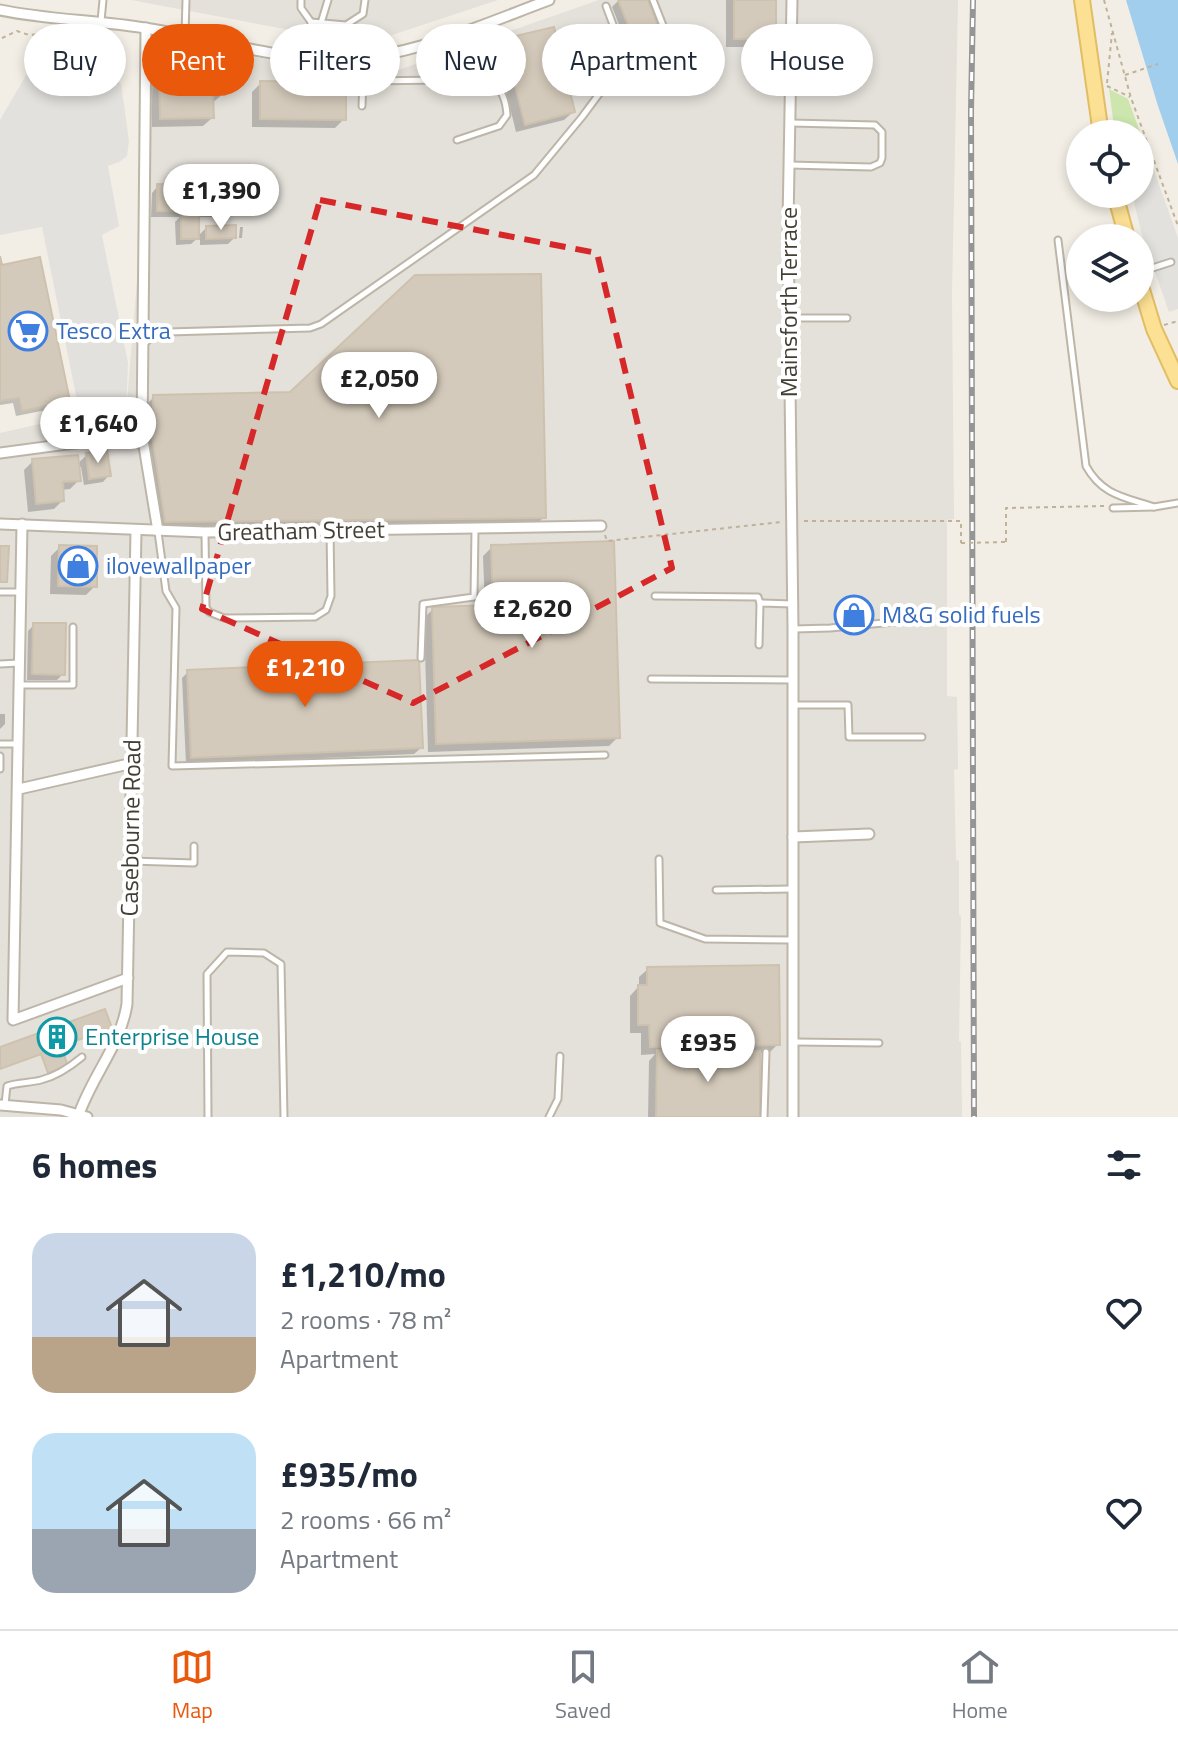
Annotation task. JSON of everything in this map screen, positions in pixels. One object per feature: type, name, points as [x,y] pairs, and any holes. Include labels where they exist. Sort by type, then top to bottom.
[{"type":"main road","points":[[1076,2],[1079,38],[1100,87],[1101,120]]},
{"type":"main road","points":[[1149,312],[1178,381]]},
{"type":"street","points":[[477,24],[529,4],[549,0]]},
{"type":"street","name":"Mainsforth Terrace","points":[[792,0],[789,318],[793,604],[793,1117]]},
{"type":"street","points":[[0,10],[142,27]]},
{"type":"street","points":[[145,96],[142,434],[158,531]]},
{"type":"street","points":[[0,453],[142,434]]},
{"type":"street","name":"Greatham Street","points":[[0,524],[205,532],[601,526]]},
{"type":"street","points":[[22,524],[13,1020],[128,978]]},
{"type":"street","name":"Casebourne Road","points":[[81,1116],[85,1094],[124,1025],[131,861],[136,531]]},
{"type":"street","points":[[19,789],[133,763]]},
{"type":"street","points":[[793,837],[869,834]]},
{"type":"street","points":[[3,1105],[61,1110],[81,1116]]},
{"type":"lane","points":[[101,22],[103,0]]},
{"type":"lane","points":[[185,24],[186,0]]},
{"type":"lane","points":[[301,0],[301,8],[311,22],[346,25],[363,14],[365,0]]},
{"type":"lane","points":[[321,23],[328,0]]},
{"type":"lane","points":[[656,1],[663,24]]},
{"type":"lane","points":[[143,345],[155,334],[168,332],[310,328],[321,324],[534,175],[622,63],[624,54],[606,6]]},
{"type":"lane","points":[[362,106],[363,81],[416,80]]},
{"type":"lane","points":[[457,140],[499,126],[507,115],[504,96]]},
{"type":"lane","points":[[789,165],[871,167],[880,163],[882,158],[882,132],[875,125],[790,123]]},
{"type":"lane","points":[[1058,240],[1086,466],[1094,481],[1107,491],[1154,507]]},
{"type":"lane","points":[[1154,267],[1171,262]]},
{"type":"lane","points":[[789,318],[847,318]]},
{"type":"lane","points":[[1113,508],[1178,503]]},
{"type":"lane","points":[[421,658],[423,604],[474,597],[475,528]]},
{"type":"lane","points":[[205,532],[206,607],[209,612],[224,618],[315,617],[326,610],[331,596],[330,530]]},
{"type":"lane","points":[[158,531],[166,591],[176,608],[172,766],[605,755]]},
{"type":"lane","points":[[0,592],[21,592]]},
{"type":"lane","points":[[655,596],[758,597],[759,645]]},
{"type":"lane","points":[[760,603],[793,604]]},
{"type":"lane","points":[[793,629],[926,619]]},
{"type":"lane","points":[[20,685],[73,685],[73,627]]},
{"type":"lane","points":[[0,664],[20,663]]},
{"type":"lane","points":[[651,679],[793,680]]},
{"type":"lane","points":[[793,705],[848,705],[849,737],[922,737]]},
{"type":"lane","points":[[0,744],[19,744]]},
{"type":"lane","points":[[0,756],[0,769]]},
{"type":"lane","points":[[131,861],[194,863],[194,846]]},
{"type":"lane","points":[[659,859],[660,923],[705,939],[793,940]]},
{"type":"lane","points":[[716,890],[793,889]]},
{"type":"lane","points":[[208,1117],[207,974],[227,952],[264,953],[281,964],[284,1117]]},
{"type":"lane","points":[[793,1042],[879,1043]]},
{"type":"lane","points":[[764,1117],[766,1052]]},
{"type":"lane","points":[[549,1117],[558,1099],[560,1056]]},
{"type":"lane","points":[[3,1105],[4,1086],[40,1080],[65,1071],[82,1057]]},
{"type":"path","points":[[1104,0],[1131,98],[1178,226]]},
{"type":"path","points":[[2,38],[17,31],[24,33]]},
{"type":"path","points":[[1100,87],[1109,62],[1112,32]]},
{"type":"path","points":[[1109,62],[1119,60]]},
{"type":"path","points":[[1124,75],[1158,64]]},
{"type":"path","points":[[1100,87],[1101,74]]},
{"type":"path","points":[[1100,87],[1131,98]]},
{"type":"path","points":[[1163,326],[1178,321]]},
{"type":"path","points":[[601,526],[607,541],[791,520],[961,521],[961,543],[1006,542],[1006,508],[1113,508]]},
{"type":"highlighted area","points":[[320,200],[597,253],[672,568],[413,703],[202,609]]},
{"type":"shaded area","points":[[131,0],[498,0],[425,24],[416,24],[416,27],[400,32],[400,24],[270,26]]},
{"type":"shaded area","points":[[599,0],[958,0],[952,295],[954,519],[947,520],[947,696],[957,697],[958,769],[954,770],[961,916],[959,1041],[962,1117],[0,1117],[0,433],[80,415],[126,414],[152,96],[254,96],[254,57],[270,60],[270,96],[400,96],[400,70],[416,64],[416,96],[526,96],[526,26]]},
{"type":"shaded area","points":[[24,79],[24,96],[123,96],[129,141],[127,156],[108,166],[119,226],[102,235],[128,363],[126,415],[80,415],[42,227],[0,235],[0,120]]},
{"type":"shaded area","points":[[1154,170],[1178,238],[1178,309],[1169,312],[1154,269],[1154,224],[1139,224],[1135,208],[1154,208]]},
{"type":"green space","points":[[1109,89],[1128,99],[1136,120],[1113,120]]},
{"type":"water","points":[[1126,0],[1178,0],[1178,164],[1158,106]]},
{"type":"building","points":[[618,0],[648,0],[657,24],[628,24]]},
{"type":"building","points":[[734,0],[776,0],[776,24],[741,24],[741,39],[734,39]]},
{"type":"building","points":[[542,30],[542,96],[571,96],[575,112],[525,125],[518,96],[526,96],[526,34]]},
{"type":"building","points":[[260,81],[270,81],[270,96],[346,96],[346,120],[260,119]]},
{"type":"building","points":[[160,96],[213,96],[214,118],[160,119]]},
{"type":"building","points":[[157,184],[229,185],[228,212],[157,211]]},
{"type":"building","points":[[199,213],[199,239],[181,239],[181,214]]},
{"type":"building","points":[[236,225],[236,238],[206,239],[206,226]]},
{"type":"building","name":"Tesco Extra","points":[[0,256],[2,265],[40,257],[70,401],[22,411],[19,398],[0,401]]},
{"type":"building","points":[[541,274],[546,518],[165,522],[152,436],[153,395],[290,392],[415,275]]},
{"type":"building","points":[[107,450],[111,476],[89,479],[86,453]]},
{"type":"building","points":[[78,455],[81,481],[63,482],[64,501],[36,504],[32,459]]},
{"type":"building","points":[[614,541],[620,738],[436,744],[432,607],[493,605],[491,545]]},
{"type":"building","name":"ilovewallpaper","points":[[59,545],[97,546],[97,587],[58,586]]},
{"type":"building","points":[[0,546],[9,546],[7,582],[0,582]]},
{"type":"building","points":[[33,623],[66,623],[65,675],[32,674]]},
{"type":"building","points":[[419,660],[423,748],[191,758],[187,670]]},
{"type":"building","points":[[779,965],[780,1045],[650,1047],[649,1025],[638,1025],[638,985],[647,985],[647,967]]},
{"type":"building","name":"Enterprise House","points":[[105,1009],[112,1028],[61,1046],[68,1066],[48,1073],[41,1054],[0,1069],[0,1047]]},
{"type":"building","points":[[657,1050],[760,1051],[760,1117],[656,1117]]},
{"type":"railway","points":[[973,0],[974,1117]]},
{"type":"place","name":"Tesco Extra","points":[[28,331]]},
{"type":"place","name":"ilovewallpaper","points":[[78,566]]},
{"type":"place","name":"M&G solid fuels","points":[[854,615]]},
{"type":"place","name":"Enterprise House","points":[[57,1037]]}]
